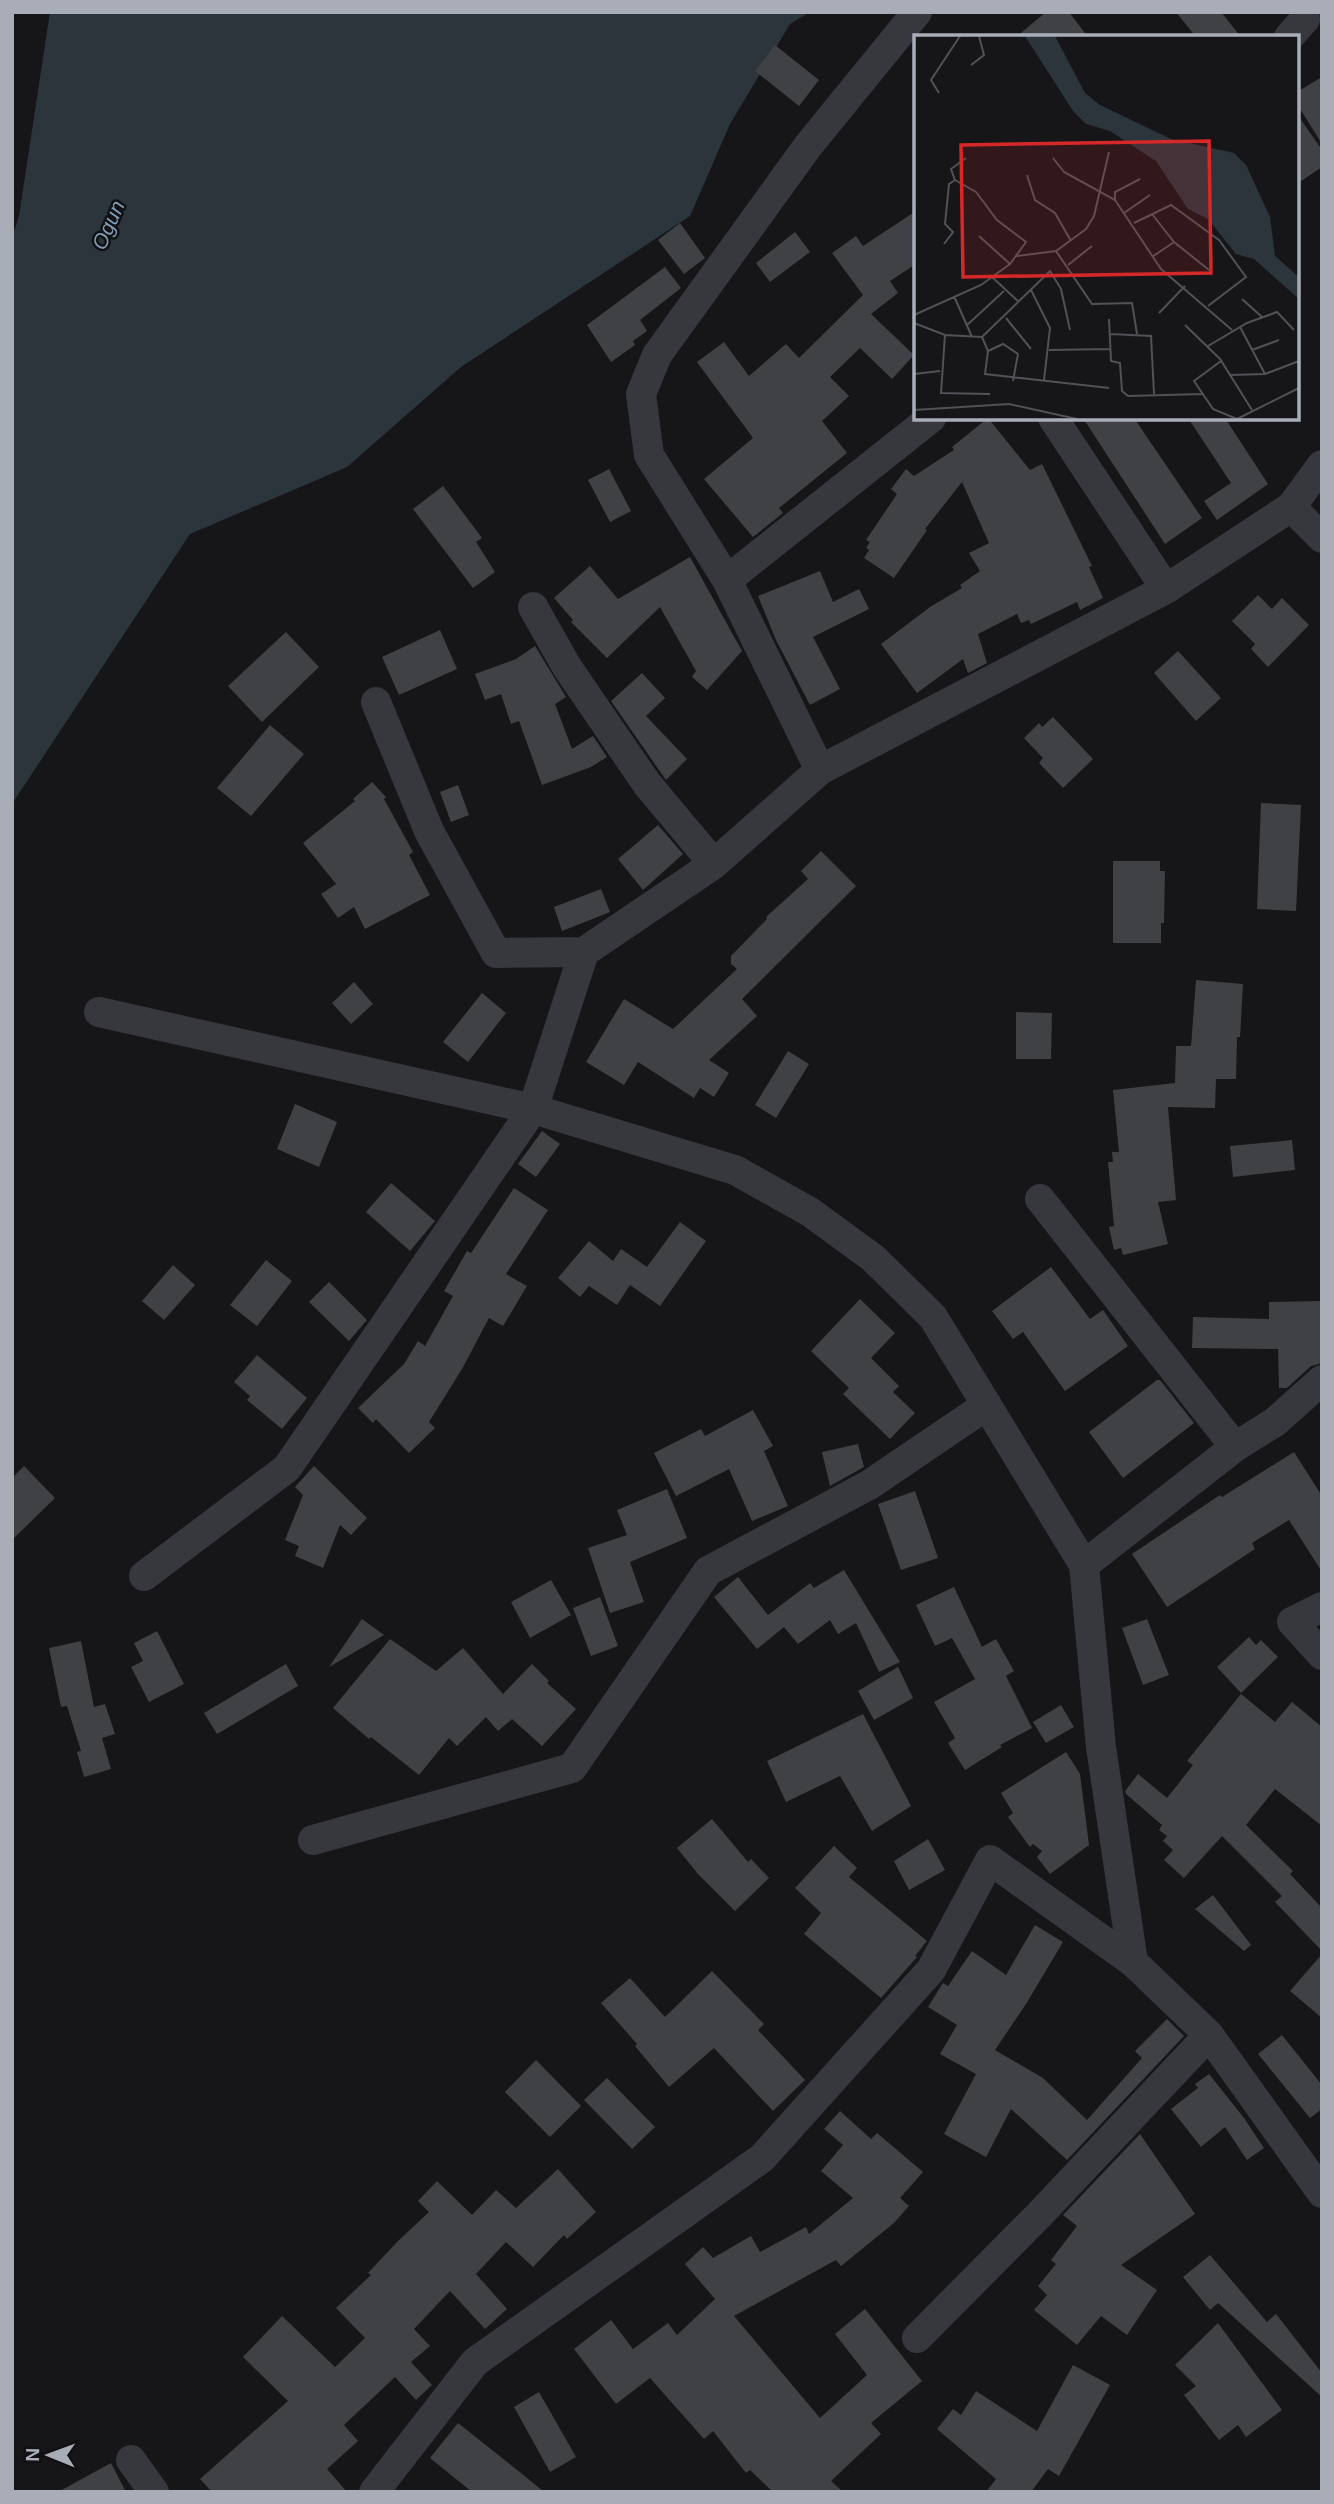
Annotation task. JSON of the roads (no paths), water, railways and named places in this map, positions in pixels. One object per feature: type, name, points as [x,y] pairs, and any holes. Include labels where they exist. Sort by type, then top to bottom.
[{"type":"street","points":[[820,770],[727,580],[649,454],[641,394],[657,355],[768,201],[808,146],[917,12]]},
{"type":"street","points":[[727,580],[928,420]]},
{"type":"street","points":[[1054,420],[1166,589]]},
{"type":"street","points":[[376,702],[429,831],[496,953],[583,952],[714,864],[820,770],[1166,589],[1291,508],[1322,465]]},
{"type":"street","points":[[1291,508],[1322,538]]},
{"type":"street","points":[[533,607],[567,667],[647,784],[714,864]]},
{"type":"street","points":[[144,1576],[287,1468],[533,1109],[583,952]]},
{"type":"street","points":[[99,1012],[533,1109],[735,1170],[810,1212],[873,1258],[933,1317],[1084,1565],[1101,1747],[1133,1962]]},
{"type":"street","points":[[1040,1199],[1235,1447]]},
{"type":"street","points":[[1084,1565],[1235,1447],[1275,1422],[1322,1381]]},
{"type":"street","points":[[313,1840],[572,1768],[708,1571],[869,1485],[987,1405]]},
{"type":"street","points":[[1322,1607],[1292,1622],[1322,1655]]},
{"type":"street","points":[[374,2492],[475,2362],[762,2158],[931,1970],[990,1860],[1133,1962],[1209,2035],[1322,2193]]},
{"type":"street","points":[[917,2338],[1039,2215],[1209,2035]]},
{"type":"street","points":[[131,2460],[154,2492]]},
{"type":"water","name":"Ogun","points":[[50,12],[810,12],[790,24],[730,124],[690,216],[461,367],[347,467],[190,534],[12,804],[12,238],[19,216]]}]
